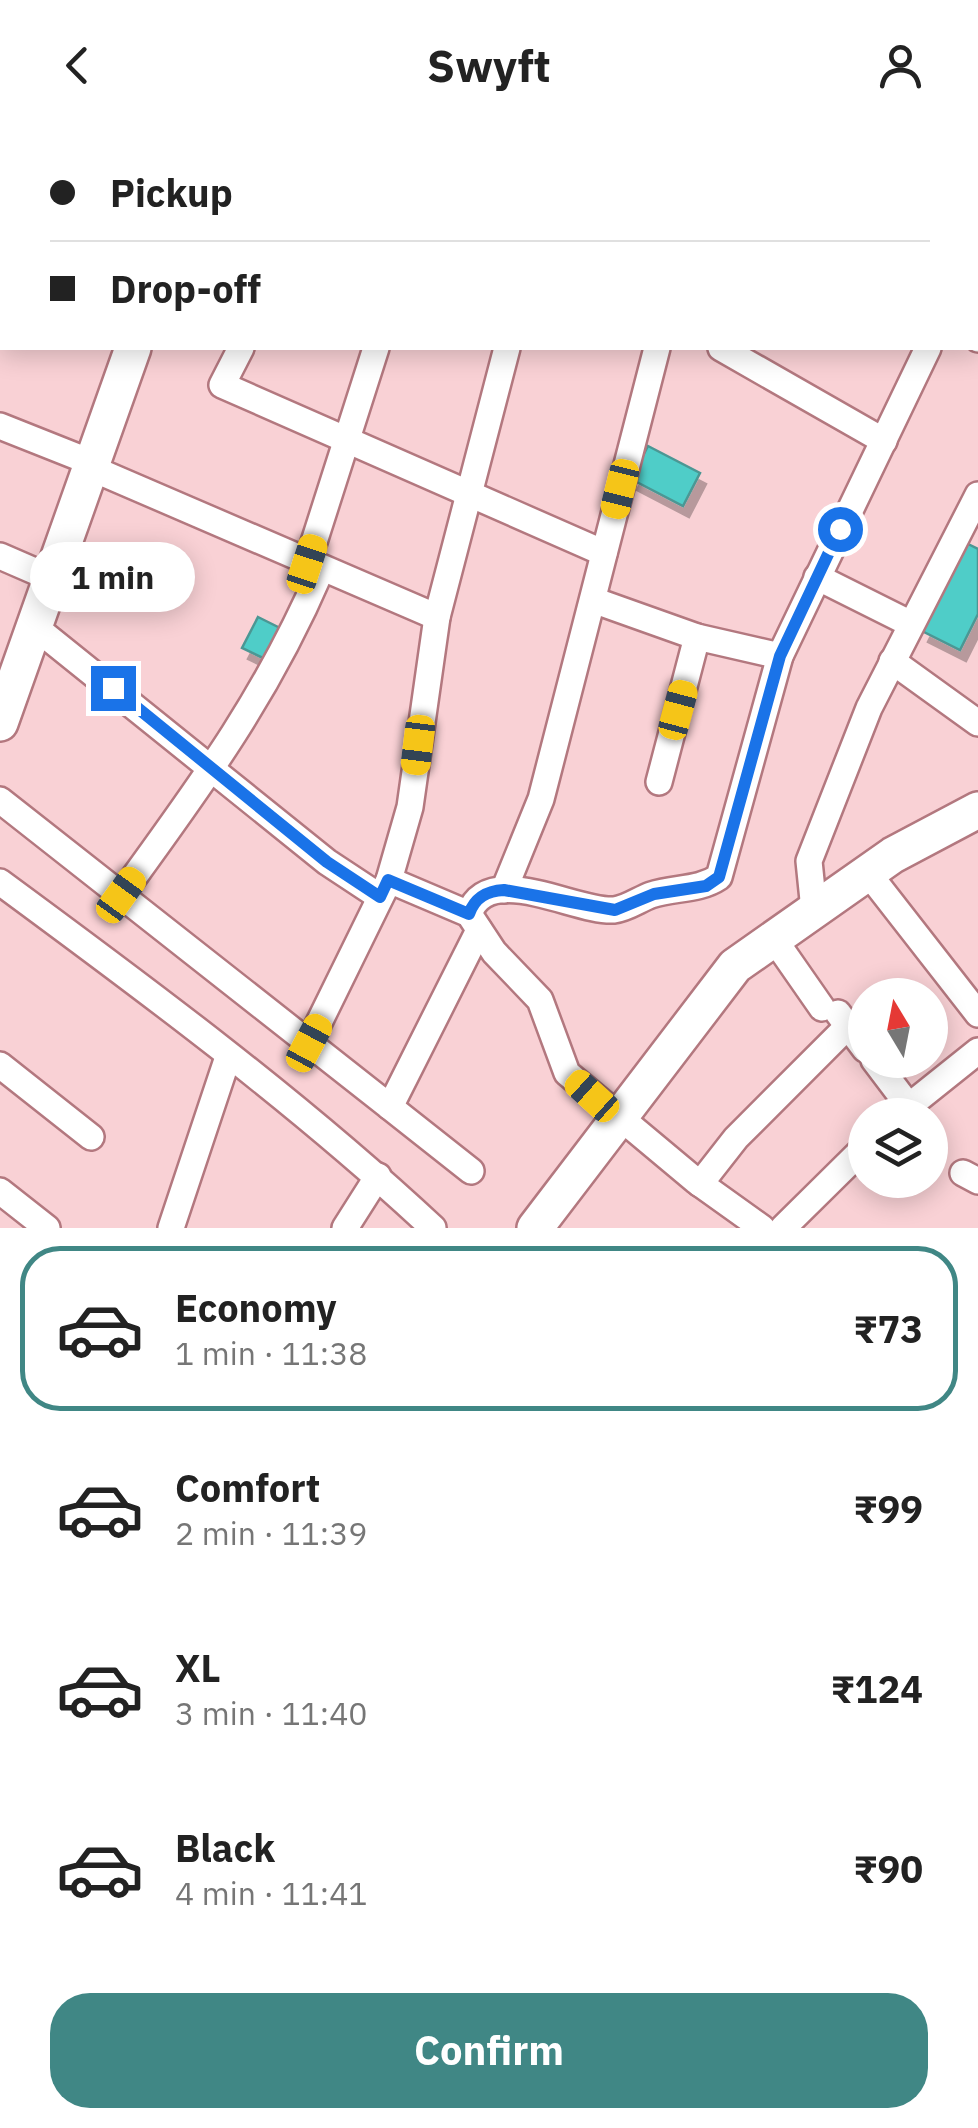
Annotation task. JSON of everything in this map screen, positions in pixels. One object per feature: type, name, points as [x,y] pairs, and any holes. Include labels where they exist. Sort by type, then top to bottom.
[{"type":"street","points":[[0,723],[132,350]]},
{"type":"street","points":[[239,350],[222,384],[604,553]]},
{"type":"street","points":[[121,895],[214,768],[286,651],[375,350]]},
{"type":"street","points":[[309,1043],[384,889],[410,807],[437,617],[507,350]]},
{"type":"street","points":[[504,890],[536,816],[655,350]]},
{"type":"street","points":[[724,350],[884,441]]},
{"type":"street","points":[[390,1107],[474,922],[473,903],[486,893],[504,890],[615,910],[654,894],[706,886],[719,877],[780,656],[927,350]]},
{"type":"street","points":[[0,426],[314,567],[437,617]]},
{"type":"street","points":[[814,910],[809,861],[892,661],[978,494]]},
{"type":"street","points":[[0,556],[52,579]]},
{"type":"street","points":[[817,577],[911,624]]},
{"type":"street","points":[[592,600],[697,637],[780,656]]},
{"type":"street","points":[[36,627],[327,862],[384,889],[474,922],[494,952],[540,1000],[566,1073],[700,1184],[762,1228]]},
{"type":"street","points":[[659,782],[697,637]]},
{"type":"street","points":[[892,661],[978,723]]},
{"type":"street","points":[[0,800],[472,1172]]},
{"type":"street","points":[[535,1228],[735,966],[868,873],[978,810]]},
{"type":"street","points":[[868,873],[978,1014]]},
{"type":"street","points":[[0,882],[378,1176],[433,1228]]},
{"type":"street","points":[[700,1184],[736,1138],[848,1026],[826,1006],[774,938]]},
{"type":"street","points":[[918,1098],[978,1051]]},
{"type":"street","points":[[171,1228],[228,1057]]},
{"type":"street","points":[[0,1065],[91,1137]]},
{"type":"street","points":[[783,1228],[848,1164]]},
{"type":"street","points":[[344,1228],[378,1176]]},
{"type":"street","points":[[0,1191],[47,1228]]},
{"type":"building","points":[[648,446],[700,473],[683,506],[631,479]]},
{"type":"building","points":[[966,543],[978,549],[978,614],[960,650],[922,631]]},
{"type":"building","points":[[258,617],[280,628],[265,659],[242,648]]},
{"type":"route","points":[[113,688],[327,862],[380,897],[388,880],[469,914],[473,903],[494,890],[527,892],[615,910],[654,894],[706,886],[719,877],[780,656],[840,529]]}]
